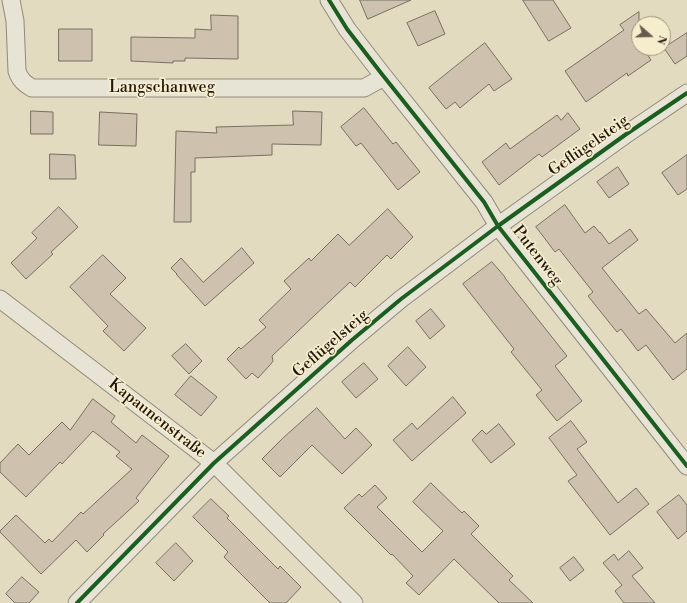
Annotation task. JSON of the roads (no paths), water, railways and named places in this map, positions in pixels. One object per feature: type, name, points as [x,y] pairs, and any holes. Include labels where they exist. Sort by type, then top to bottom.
[{"type":"street","name":"Langschanweg","points":[[11,0],[15,21],[17,71],[19,78],[32,88],[364,88],[384,77]]},
{"type":"street","name":"Putenweg","points":[[329,0],[347,29],[484,202],[498,226],[687,466]]},
{"type":"street","name":"Geflügelsteig","points":[[77,603],[214,463],[352,340],[401,299],[498,226],[625,135],[687,93]]},
{"type":"street","name":"Kapaunenstraße","points":[[0,299],[214,463],[354,603]]}]
